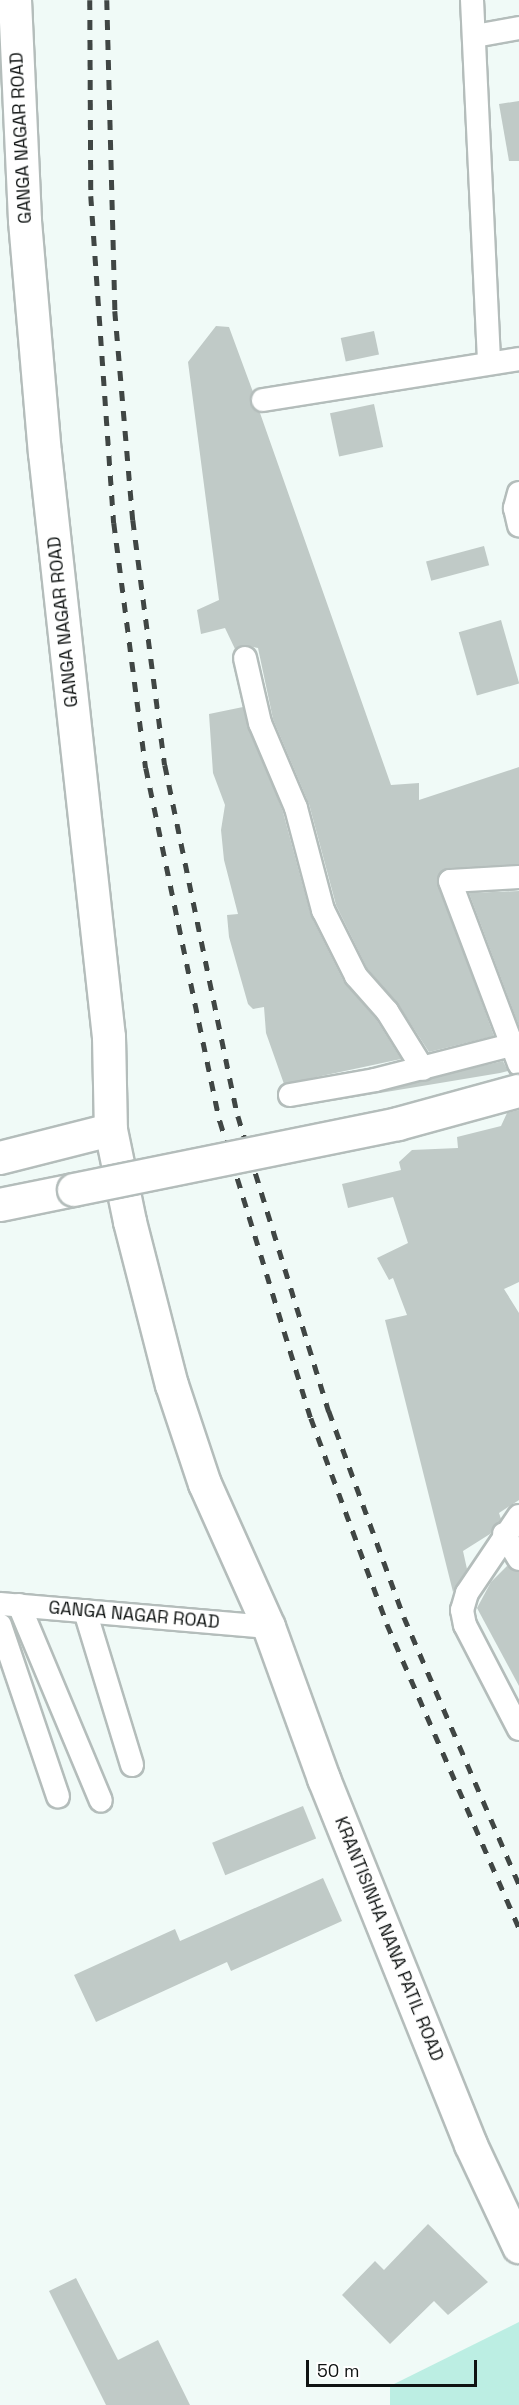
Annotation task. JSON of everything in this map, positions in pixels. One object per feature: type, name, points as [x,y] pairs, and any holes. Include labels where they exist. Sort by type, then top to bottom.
[{"type":"main road","name":"GANGA NAGAR ROAD","points":[[15,0],[34,331],[109,1037],[111,1130],[172,1385],[206,1484],[268,1627]]},
{"type":"main road","points":[[0,1204],[398,1124],[519,1091]]},
{"type":"main road","points":[[0,1158],[111,1130]]},
{"type":"main road","name":"KRANTISINHA NANA PATIL ROAD","points":[[268,1627],[324,1779],[471,2145],[519,2247]]},
{"type":"street","points":[[472,0],[489,363]]},
{"type":"street","points":[[475,36],[519,28]]},
{"type":"street","points":[[263,400],[519,359]]},
{"type":"street","points":[[519,493],[515,508],[519,526]]},
{"type":"street","points":[[245,658],[260,723],[296,808],[323,910],[356,976],[387,1011],[423,1069]]},
{"type":"street","points":[[290,1095],[517,1051],[450,881],[519,877]]},
{"type":"street","points":[[519,1516],[504,1534],[467,1593],[462,1610],[465,1625],[519,1730]]},
{"type":"street","points":[[504,1534],[519,1559]]},
{"type":"street","points":[[9,1605],[101,1801]]},
{"type":"street","name":"GANGA NAGAR ROAD","points":[[9,1605],[268,1627]]},
{"type":"street","points":[[85,1611],[132,1765]]},
{"type":"street","points":[[1,1634],[58,1796]]},
{"type":"green space","points":[[519,2322],[519,2405],[390,2405],[390,2386]]},
{"type":"building","points":[[519,101],[519,161],[509,161],[499,104]]},
{"type":"building","points":[[216,326],[229,327],[253,392],[250,403],[260,413],[391,785],[419,783],[419,800],[519,767],[519,864],[449,868],[437,880],[494,1036],[429,1052],[398,1004],[367,968],[336,905],[309,804],[273,719],[258,648],[243,645],[235,649],[225,628],[201,634],[197,610],[219,600],[188,362]]},
{"type":"building","points":[[374,331],[379,354],[346,362],[341,338]]},
{"type":"building","points":[[374,404],[383,447],[339,456],[330,413]]},
{"type":"building","points":[[484,546],[489,565],[431,581],[426,562]]},
{"type":"building","points":[[501,620],[519,683],[477,696],[459,632]]},
{"type":"building","points":[[243,707],[283,812],[311,916],[344,982],[376,1019],[401,1059],[284,1084],[266,1033],[264,1007],[253,1009],[248,1004],[229,937],[227,915],[238,914],[224,860],[221,830],[225,805],[213,773],[209,714]]},
{"type":"building","points":[[519,891],[519,1026],[469,893]]},
{"type":"building","points":[[503,1061],[508,1071],[332,1101]]},
{"type":"building","points":[[519,1110],[519,1282],[504,1289],[519,1313],[519,1500],[499,1513],[501,1519],[490,1534],[463,1551],[467,1569],[453,1592],[385,1320],[407,1315],[393,1278],[389,1280],[377,1258],[408,1243],[393,1197],[348,1208],[342,1184],[401,1170],[399,1162],[412,1150],[458,1148],[457,1137],[501,1126],[507,1113]]},
{"type":"building","points":[[507,1566],[519,1572],[519,1686],[477,1608],[491,1582]]},
{"type":"building","points":[[303,1806],[316,1838],[225,1875],[212,1843]]},
{"type":"building","points":[[323,1878],[342,1921],[231,1971],[227,1962],[96,2022],[74,1975],[175,1929],[180,1941]]},
{"type":"building","points":[[428,2224],[488,2282],[448,2315],[434,2301],[390,2344],[342,2295],[375,2261],[384,2270]]},
{"type":"building","points":[[76,2278],[118,2360],[158,2340],[190,2405],[106,2405],[49,2291]]},
{"type":"railway","points":[[90,0],[91,196],[114,523],[146,768],[220,1121],[311,1418],[387,1624],[519,1928]]},
{"type":"railway","points":[[107,0],[115,311],[133,520],[165,765],[238,1116],[329,1411],[404,1617],[519,1884]]}]
